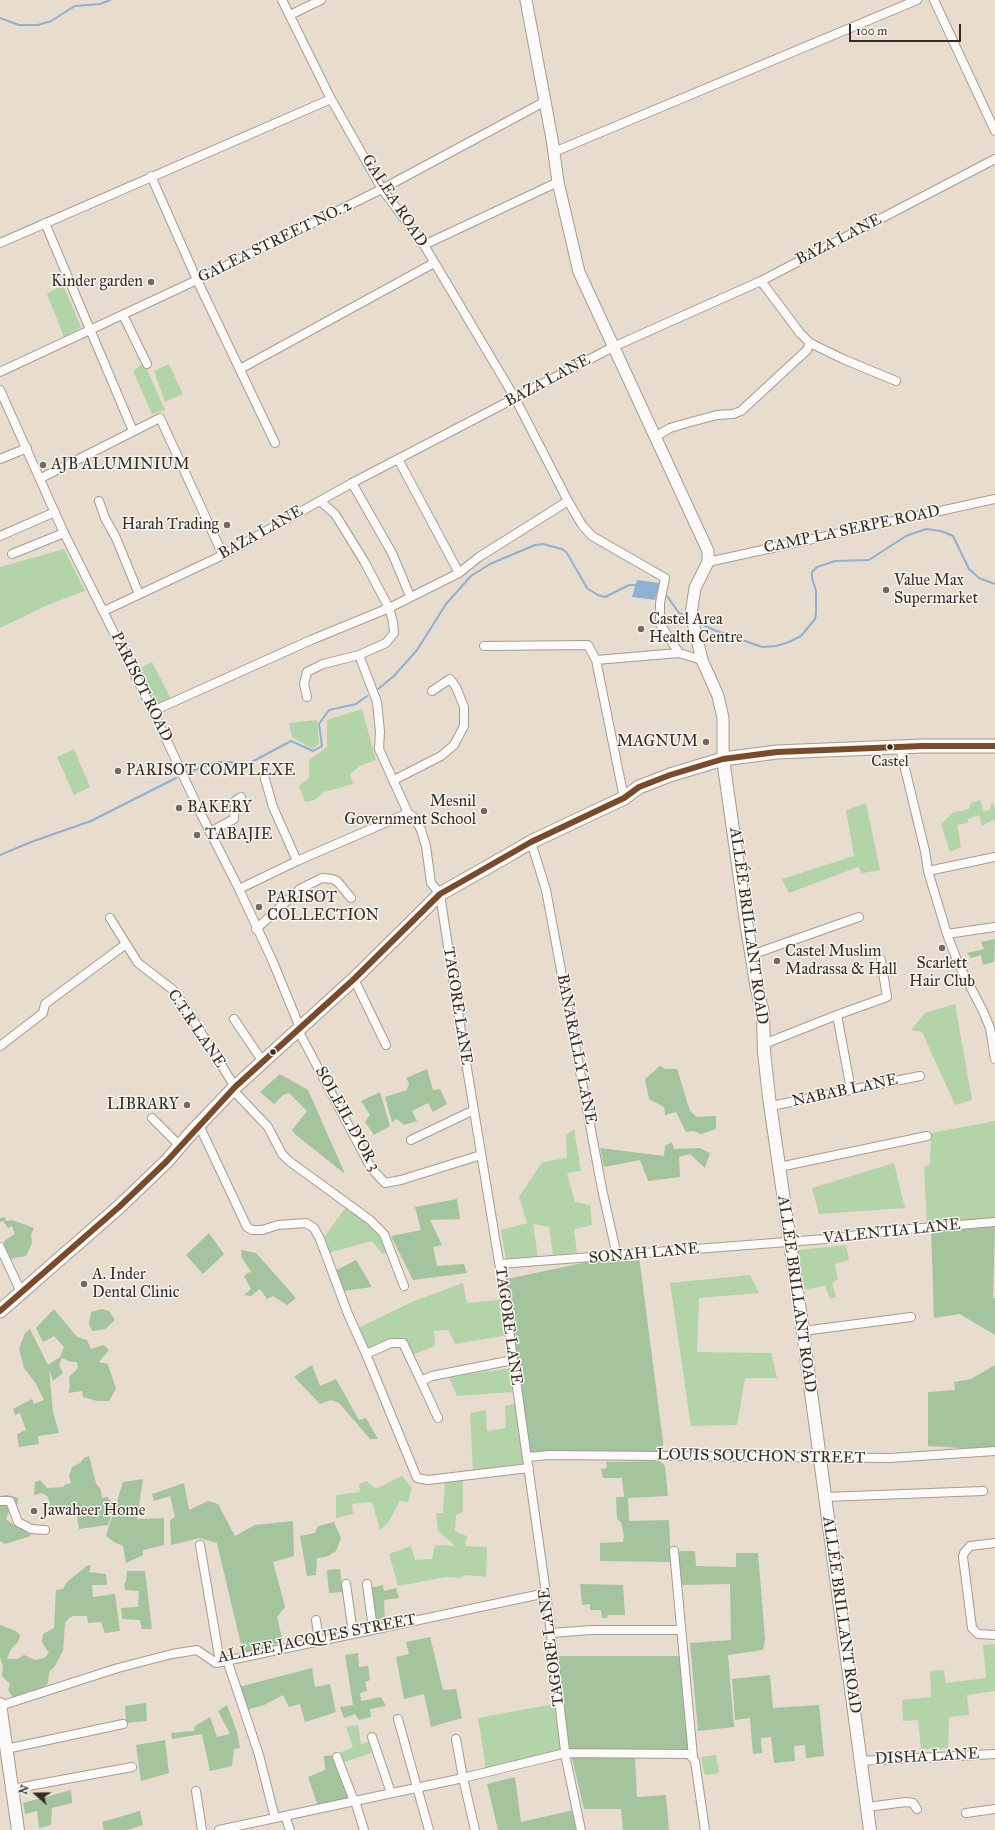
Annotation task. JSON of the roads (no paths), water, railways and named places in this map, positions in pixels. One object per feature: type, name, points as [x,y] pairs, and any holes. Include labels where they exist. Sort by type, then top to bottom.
[{"type":"main road","points":[[0,1311],[118,1207],[167,1161],[199,1124],[234,1088],[354,979],[440,894],[531,842],[624,798],[639,787],[670,775],[723,759],[777,752],[995,746]]},
{"type":"main road","name":"ALLÉE BRILLANT ROAD","points":[[723,759],[757,990],[763,1013],[764,1044],[771,1106],[803,1331],[859,1761],[870,1830]]},
{"type":"main road","points":[[0,1705],[18,1830]]},
{"type":"street","name":"GALEA ROAD","points":[[282,0],[331,99],[382,188],[424,245],[516,398],[568,501],[582,525],[592,536],[663,577],[665,580],[660,603],[660,624],[680,653]]},
{"type":"street","points":[[290,15],[321,0]]},
{"type":"street","points":[[554,152],[917,0]]},
{"type":"street","points":[[934,0],[995,131]]},
{"type":"street","points":[[529,1],[558,182],[579,272],[654,437],[706,544],[708,562],[695,588],[691,614],[702,660],[718,696],[723,718],[723,759]]},
{"type":"street","points":[[0,243],[331,99]]},
{"type":"street","name":"GALEA STREET NO. 2","points":[[0,372],[197,280],[382,188],[544,102]]},
{"type":"street","name":"BAZA LANE","points":[[104,611],[223,555],[352,483],[613,348],[761,281],[995,159]]},
{"type":"street","points":[[152,176],[197,280],[276,443]]},
{"type":"street","points":[[424,245],[558,182]]},
{"type":"street","points":[[45,223],[133,431]]},
{"type":"street","points":[[240,369],[434,263]]},
{"type":"street","points":[[761,281],[810,343],[843,359],[896,381]]},
{"type":"street","points":[[123,315],[147,364]]},
{"type":"street","points":[[654,437],[670,428],[717,414],[733,414],[741,411],[807,350],[810,343]]},
{"type":"street","name":"PARISOT ROAD","points":[[0,390],[41,478],[64,533],[153,711],[238,889],[272,962],[299,1029]]},
{"type":"street","points":[[41,478],[160,418],[223,555]]},
{"type":"street","points":[[0,459],[27,448]]},
{"type":"street","points":[[398,459],[459,573]]},
{"type":"street","points":[[352,483],[392,553],[410,596]]},
{"type":"street","name":"CAMP LA SERPE ROAD","points":[[708,562],[995,499]]},
{"type":"street","points":[[98,501],[120,546],[139,594]]},
{"type":"street","points":[[307,697],[304,684],[308,672],[323,664],[359,655],[386,643],[394,633],[389,608],[349,536],[334,514],[320,501]]},
{"type":"street","points":[[153,711],[311,640],[389,608],[410,596],[459,573],[479,557],[568,501]]},
{"type":"street","points":[[0,536],[55,512]]},
{"type":"street","points":[[12,554],[64,533]]},
{"type":"street","points":[[484,646],[588,645],[596,660],[624,798]]},
{"type":"street","points":[[596,660],[680,653],[702,660]]},
{"type":"street","points":[[359,655],[377,702],[380,732],[379,749],[408,813],[415,818],[421,830],[426,846],[431,883],[440,894]]},
{"type":"street","points":[[394,780],[441,756],[454,745],[464,726],[464,707],[456,687],[450,679],[432,691]]},
{"type":"street","points":[[900,748],[925,851],[928,871],[947,934],[958,963],[990,1028],[995,1059]]},
{"type":"street","points":[[265,779],[273,807],[297,861]]},
{"type":"street","points":[[210,832],[234,819],[235,801],[241,797]]},
{"type":"street","points":[[238,889],[297,861],[408,813]]},
{"type":"street","name":"BANARALLY LANE","points":[[531,842],[546,890],[602,1189],[618,1256]]},
{"type":"street","points":[[928,871],[995,857]]},
{"type":"street","points":[[256,929],[300,889],[322,878],[337,881],[351,898]]},
{"type":"street","name":"TAGORE LANE","points":[[440,894],[481,1155],[500,1264],[528,1457],[566,1756],[581,1830]]},
{"type":"street","points":[[752,955],[859,917]]},
{"type":"street","name":"C.T.R LANE","points":[[110,918],[138,963],[172,989],[182,1002],[234,1088],[268,1127],[282,1154],[289,1161],[370,1220],[384,1234],[404,1286]]},
{"type":"street","points":[[947,934],[995,927]]},
{"type":"street","points":[[0,1046],[43,1013],[45,1004],[126,944]]},
{"type":"street","points":[[764,1044],[887,997],[881,960]]},
{"type":"street","points":[[354,979],[386,1045]]},
{"type":"street","points":[[837,1015],[851,1090]]},
{"type":"street","points":[[234,1019],[263,1062]]},
{"type":"street","name":"SOLEIL D'OR 3","points":[[299,1029],[371,1168],[385,1183],[401,1180],[481,1155]]},
{"type":"street","name":"NABAB LANE","points":[[771,1106],[920,1076]]},
{"type":"street","points":[[411,1140],[474,1110]]},
{"type":"street","points":[[152,1118],[180,1146]]},
{"type":"street","points":[[199,1124],[247,1227],[252,1230],[262,1230],[278,1225],[306,1223],[314,1228],[320,1239],[348,1314],[417,1478],[428,1480],[529,1468]]},
{"type":"street","points":[[779,1167],[927,1136]]},
{"type":"street","name":"VALENTIA LANE","points":[[791,1242],[898,1230],[995,1222]]},
{"type":"street","name":"SONAH LANE","points":[[500,1264],[791,1242]]},
{"type":"street","points":[[0,1247],[21,1292]]},
{"type":"street","points":[[803,1331],[911,1317]]},
{"type":"street","points":[[366,1354],[391,1343],[402,1343],[438,1418]]},
{"type":"street","points":[[421,1382],[432,1376],[514,1360]]},
{"type":"street","name":"LOUIS SOUCHON STREET","points":[[528,1457],[549,1455],[890,1458],[995,1451]]},
{"type":"street","points":[[825,1497],[983,1491]]},
{"type":"street","points":[[0,1501],[10,1501],[18,1522],[31,1529],[45,1530]]},
{"type":"street","points":[[995,1543],[970,1546],[964,1552],[963,1557],[972,1628],[978,1634],[995,1634]]},
{"type":"street","points":[[200,1545],[224,1661],[259,1755],[275,1818]]},
{"type":"street","points":[[674,1551],[693,1757],[695,1761],[705,1830]]},
{"type":"street","points":[[346,1584],[353,1633]]},
{"type":"street","points":[[367,1584],[373,1629]]},
{"type":"street","name":"ALLEE JACQUES STREET","points":[[0,1705],[118,1668],[172,1654],[197,1650],[209,1660],[216,1662],[224,1661],[319,1640],[546,1594]]},
{"type":"street","points":[[316,1620],[319,1640]]},
{"type":"street","points":[[551,1633],[591,1630],[681,1630]]},
{"type":"street","points":[[398,1719],[429,1830]]},
{"type":"street","points":[[6,1749],[123,1724]]},
{"type":"street","points":[[372,1737],[391,1793]]},
{"type":"street","points":[[456,1738],[463,1778],[475,1830]]},
{"type":"street","points":[[219,1830],[566,1756],[689,1754],[693,1757]]},
{"type":"street","name":"DISHA LANE","points":[[859,1761],[995,1754]]},
{"type":"street","points":[[338,1757],[364,1830]]},
{"type":"street","points":[[12,1789],[132,1767]]},
{"type":"street","points":[[196,1791],[202,1830]]},
{"type":"street","points":[[866,1807],[906,1802],[913,1803],[917,1809]]},
{"type":"street","points":[[966,1813],[995,1809]]},
{"type":"street","points":[[285,1816],[290,1830]]},
{"type":"water","points":[[637,580],[660,583],[655,600],[632,597]]},
{"type":"waterway","points":[[0,18],[19,25],[38,25],[51,21],[75,6],[100,4],[110,0]]},
{"type":"waterway","points":[[699,623],[714,630],[762,647],[776,646],[789,642],[801,636],[815,619],[816,591],[812,578],[812,572],[817,567],[835,561],[869,560],[906,536],[926,529],[941,531],[953,536],[969,569],[979,578],[995,584]]},
{"type":"waterway","points":[[378,689],[394,676],[417,650],[446,604],[471,576],[490,564],[535,545],[543,544],[562,549],[567,553],[587,588],[598,595],[605,597],[629,585],[637,585]]},
{"type":"waterway","points":[[667,596],[679,613],[685,615]]},
{"type":"waterway","points":[[187,773],[216,762],[230,762],[246,765],[291,741],[313,751],[322,746],[319,724],[329,710],[356,704],[367,696]]},
{"type":"waterway","points":[[0,855],[31,842],[91,821],[176,778]]},
{"type":"place","name":"Kinder garden","points":[[151,282]]},
{"type":"place","name":"AJB ALUMINIUM","points":[[43,465]]},
{"type":"place","name":"Harah Trading","points":[[227,525]]},
{"type":"place","name":"Value Max Supermarket","points":[[886,590]]},
{"type":"place","name":"Castel Area Health Centre","points":[[641,629]]},
{"type":"place","name":"MAGNUM","points":[[706,742]]},
{"type":"place","name":"Castel","points":[[890,747]]},
{"type":"place","name":"PARISOT COMPLEXE","points":[[118,771]]},
{"type":"place","name":"BAKERY","points":[[179,808]]},
{"type":"place","name":"Mesnil Government School","points":[[484,811]]},
{"type":"place","name":"TABAJIE","points":[[197,835]]},
{"type":"place","name":"PARISOT COLLECTION","points":[[259,907]]},
{"type":"place","name":"Scarlett Hair Club","points":[[942,948]]},
{"type":"place","name":"Castel Muslim Madrassa & Hall","points":[[777,961]]},
{"type":"place","name":"LIBRARY","points":[[187,1105]]},
{"type":"place","name":"A. Inder Dental Clinic","points":[[84,1284]]},
{"type":"place","name":"Jawaheer Home","points":[[34,1511]]}]
